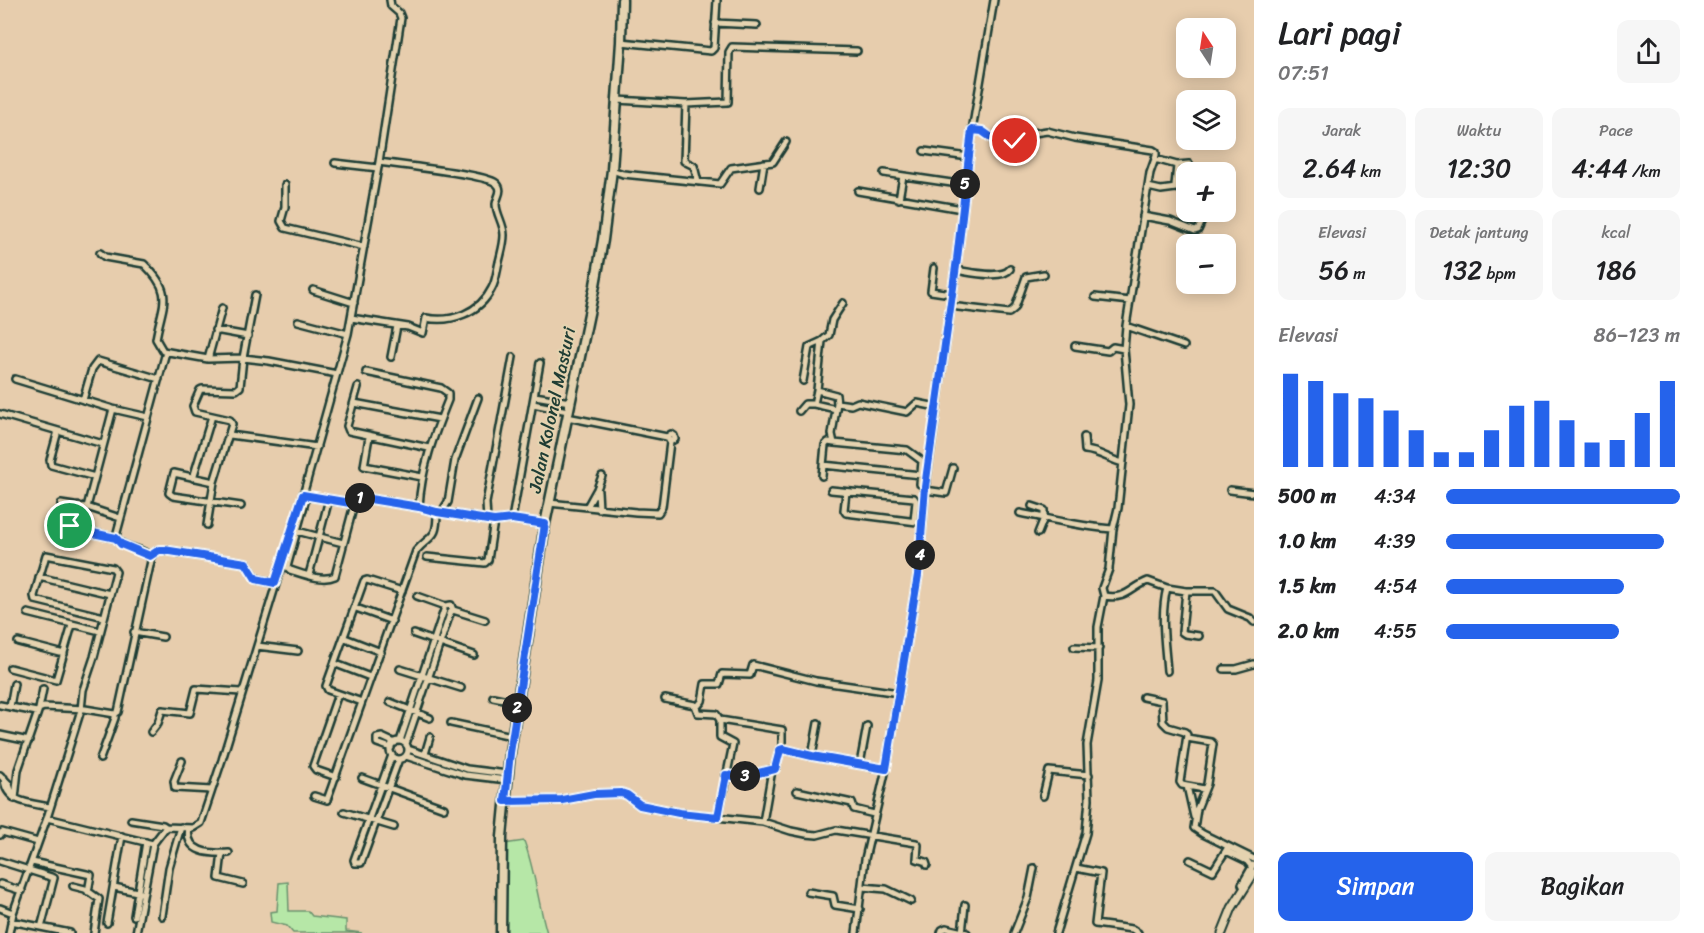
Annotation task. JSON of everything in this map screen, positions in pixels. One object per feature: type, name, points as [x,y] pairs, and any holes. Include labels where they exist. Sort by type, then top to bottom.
[{"type":"main road","name":"Jalan Kolonel Masturi","points":[[501,933],[501,866],[512,736],[545,524],[597,273],[612,170],[622,0]]},
{"type":"street","points":[[355,501],[335,576],[329,578],[290,570],[287,567],[348,334],[364,247],[400,18],[399,12],[390,6],[390,0]]},
{"type":"street","points":[[621,42],[709,51],[714,48],[717,0]]},
{"type":"street","points":[[856,933],[870,835],[886,769],[918,575],[925,488],[972,130],[994,0]]},
{"type":"street","points":[[715,23],[757,26]]},
{"type":"street","points":[[617,100],[686,104],[728,102],[729,52],[732,47],[857,51]]},
{"type":"street","points":[[686,104],[684,160],[694,166],[698,182]]},
{"type":"street","points":[[972,130],[982,131],[1002,144],[1038,131],[1053,131],[1075,138],[1153,150],[1156,154],[1148,187],[1126,326],[1124,349],[1130,392],[1119,508],[1113,529],[1109,569],[1102,588],[1104,596],[1098,627],[1098,681],[1087,745],[1089,775],[1086,832],[1056,933]]},
{"type":"street","points":[[612,170],[623,174],[720,184],[731,168],[773,162],[786,142]]},
{"type":"street","points":[[924,151],[969,158]]},
{"type":"street","points":[[1155,159],[1176,165]]},
{"type":"street","points":[[335,163],[445,171],[493,181],[497,184],[500,194],[496,202],[504,237],[492,289],[470,312],[448,319],[426,318],[423,333],[408,327],[351,318]]},
{"type":"street","points":[[760,188],[764,163]]},
{"type":"street","points":[[1148,187],[1161,190],[1176,188],[1174,182],[1176,171]]},
{"type":"street","points":[[884,173],[965,185]]},
{"type":"street","points":[[899,199],[903,176]]},
{"type":"street","points":[[285,185],[285,207],[282,221],[285,228],[364,247]]},
{"type":"street","points":[[858,191],[962,209]]},
{"type":"street","points":[[1143,216],[1170,221],[1196,231],[1202,222]]},
{"type":"street","points":[[100,253],[105,257],[144,264],[156,277],[163,289],[165,299],[156,339],[166,352],[208,359],[243,358],[337,374]]},
{"type":"street","points":[[934,268],[931,291],[951,294]]},
{"type":"street","points":[[955,270],[1000,275],[1008,273],[1010,269]]},
{"type":"street","points":[[950,306],[1010,313],[1015,308],[1026,277],[1044,274]]},
{"type":"street","points":[[313,290],[354,303]]},
{"type":"street","points":[[207,525],[214,482],[232,424],[230,420],[193,410],[200,390],[206,388],[236,390],[240,387],[255,295]]},
{"type":"street","points":[[1095,297],[1130,301]]},
{"type":"street","points":[[803,381],[809,347],[822,341],[829,334],[832,320],[843,303]]},
{"type":"street","points":[[208,359],[222,308]]},
{"type":"street","points":[[298,321],[348,334]]},
{"type":"street","points":[[391,357],[397,326]]},
{"type":"street","points":[[1126,326],[1184,346]]},
{"type":"street","points":[[215,330],[248,336]]},
{"type":"street","points":[[814,404],[822,341]]},
{"type":"street","points":[[1075,346],[1108,351],[1113,347],[1124,349]]},
{"type":"street","points":[[116,538],[166,352]]},
{"type":"street","points":[[487,520],[486,503],[513,357]]},
{"type":"street","points":[[83,400],[92,369],[98,362],[159,379]]},
{"type":"street","points":[[512,519],[540,363]]},
{"type":"street","points":[[366,372],[444,389],[448,393],[448,400],[429,448],[422,477],[419,507]]},
{"type":"street","points":[[15,379],[113,409],[148,417]]},
{"type":"street","points":[[358,387],[348,429],[369,436],[429,448]]},
{"type":"street","points":[[817,390],[836,395],[832,434],[834,442]]},
{"type":"street","points":[[535,396],[555,400],[569,410]]},
{"type":"street","points":[[314,796],[327,800],[416,551],[437,530],[439,512],[447,501],[455,460],[478,398]]},
{"type":"street","points":[[553,408],[555,400]]},
{"type":"street","points":[[799,411],[805,404],[836,406],[858,402],[907,412],[917,403],[937,406]]},
{"type":"street","points":[[354,403],[440,419]]},
{"type":"street","points":[[533,404],[569,410],[669,439],[660,511],[657,513],[549,503]]},
{"type":"street","points":[[87,507],[113,409]]},
{"type":"street","points":[[0,414],[103,444]]},
{"type":"street","points":[[193,478],[212,416]]},
{"type":"street","points":[[58,431],[50,460],[51,465],[94,477]]},
{"type":"street","points":[[230,435],[317,447]]},
{"type":"street","points":[[369,436],[364,466],[422,477]]},
{"type":"street","points":[[1084,437],[1085,450],[1095,451],[1113,461],[1123,463]]},
{"type":"street","points":[[822,476],[826,443],[834,442],[908,451],[922,461],[920,484],[925,488],[946,493],[953,468]]},
{"type":"street","points":[[823,465],[921,476]]},
{"type":"street","points":[[214,482],[172,474],[170,495],[241,506]]},
{"type":"street","points":[[587,507],[602,476]]},
{"type":"street","points":[[597,489],[599,509]]},
{"type":"street","points":[[831,490],[914,498],[916,501],[914,521]]},
{"type":"street","points":[[1230,490],[1254,493]]},
{"type":"street","points":[[846,492],[844,510],[846,513],[922,522]]},
{"type":"street","points":[[305,495],[350,503],[364,498],[487,520],[512,519],[545,524]]},
{"type":"street","points":[[131,820],[166,827],[189,828],[201,823],[275,583],[305,495]]},
{"type":"street","points":[[309,575],[329,499]]},
{"type":"street","points":[[61,504],[87,507],[120,518]]},
{"type":"street","points":[[74,506],[71,528],[116,538],[121,544],[150,556]]},
{"type":"street","points":[[1032,506],[1043,509],[1044,518],[1038,533]]},
{"type":"street","points":[[1020,513],[1082,527],[1113,529]]},
{"type":"street","points":[[427,556],[485,563],[488,560],[494,521]]},
{"type":"street","points":[[297,531],[343,543]]},
{"type":"street","points":[[150,556],[159,550],[164,550],[246,563],[256,579],[275,583]]},
{"type":"street","points":[[9,933],[13,913],[47,818],[81,710],[83,690],[104,617],[116,573],[113,568],[48,554],[45,556],[34,596],[35,600],[104,617]]},
{"type":"street","points":[[100,759],[117,712],[150,566],[150,556]]},
{"type":"street","points":[[39,577],[110,594]]},
{"type":"street","points":[[362,702],[328,690],[326,686],[366,580],[402,591]]},
{"type":"street","points":[[1104,596],[1123,596],[1148,581],[1167,588],[1186,591],[1215,591],[1228,609],[1254,622]]},
{"type":"street","points":[[1167,588],[1164,600],[1163,635],[1167,648],[1167,671]]},
{"type":"street","points":[[1186,591],[1182,632],[1199,636]]},
{"type":"street","points":[[417,596],[445,608],[446,613],[452,612],[485,620]]},
{"type":"street","points":[[356,608],[392,621]]},
{"type":"street","points":[[399,747],[399,759],[388,789],[372,820],[354,860],[358,864],[361,863],[372,820],[382,786],[413,714],[436,645],[445,608]]},
{"type":"street","points":[[436,645],[452,612]]},
{"type":"street","points":[[28,613],[100,631]]},
{"type":"street","points":[[10,668],[57,680],[72,625]]},
{"type":"street","points":[[134,632],[163,637]]},
{"type":"street","points":[[414,634],[436,645],[474,655]]},
{"type":"street","points":[[345,638],[381,652]]},
{"type":"street","points":[[18,642],[64,654]]},
{"type":"street","points":[[257,646],[298,651]]},
{"type":"street","points":[[1074,647],[1099,648]]},
{"type":"street","points":[[336,664],[370,677]]},
{"type":"street","points":[[1224,669],[1236,669],[1254,664]]},
{"type":"street","points":[[718,817],[733,745],[732,742],[720,737],[720,720],[716,714],[698,713],[697,707],[702,701],[705,684],[719,684],[722,675],[750,675],[753,666],[816,681],[899,693]]},
{"type":"street","points":[[400,669],[424,680],[460,688]]},
{"type":"street","points":[[10,707],[14,684]]},
{"type":"street","points":[[14,798],[18,771],[43,689]]},
{"type":"street","points":[[151,732],[158,723],[162,710],[190,713],[196,689],[242,692]]},
{"type":"street","points":[[336,777],[316,770],[313,766],[338,694]]},
{"type":"street","points":[[493,697],[518,702]]},
{"type":"street","points":[[1143,697],[1162,701],[1163,722],[1168,727],[1185,732],[1187,738],[1179,781],[1182,785],[1204,789]]},
{"type":"street","points":[[665,699],[697,707]]},
{"type":"street","points":[[390,702],[413,714],[430,718]]},
{"type":"street","points":[[0,705],[38,711],[44,707],[115,714]]},
{"type":"street","points":[[720,720],[782,730],[782,749],[777,767],[742,777],[726,775]]},
{"type":"street","points":[[451,723],[512,736]]},
{"type":"street","points":[[812,756],[818,723]]},
{"type":"street","points":[[860,764],[867,726]]},
{"type":"street","points":[[0,735],[29,741]]},
{"type":"street","points":[[425,754],[430,737]]},
{"type":"street","points":[[1187,738],[1212,743],[1194,828],[1251,863],[1244,888],[1232,908],[1222,933]]},
{"type":"street","points":[[399,747],[491,775]]},
{"type":"street","points":[[399,747],[406,756],[465,775],[507,777]]},
{"type":"street","points":[[782,749],[886,769]]},
{"type":"street","points":[[399,759],[406,756]]},
{"type":"street","points":[[440,767],[441,759]]},
{"type":"street","points":[[182,760],[174,781],[175,788],[212,790]]},
{"type":"street","points":[[763,822],[772,770]]},
{"type":"street","points":[[1043,796],[1049,771],[1089,775]]},
{"type":"street","points":[[2,776],[7,792],[14,798],[50,807]]},
{"type":"street","points":[[362,778],[444,808]]},
{"type":"street","points":[[1187,786],[1195,819]]},
{"type":"street","points":[[797,791],[852,802],[854,809],[874,814]]},
{"type":"street","points":[[505,801],[562,800],[594,794],[621,793],[640,805],[679,813],[763,822],[806,834],[817,835],[836,830],[917,843],[917,859],[926,862],[927,865]]},
{"type":"street","points":[[344,812],[394,827]]},
{"type":"street","points":[[47,818],[150,843]]},
{"type":"street","points":[[136,933],[150,843],[166,827]]},
{"type":"street","points":[[162,916],[169,868],[181,827]]},
{"type":"street","points":[[189,828],[189,840],[196,849],[226,853],[219,878],[243,884]]},
{"type":"street","points":[[0,835],[2,832],[38,842]]},
{"type":"street","points":[[107,923],[122,837]]},
{"type":"street","points":[[1190,860],[1214,871],[1227,849]]},
{"type":"street","points":[[0,861],[52,876],[55,880],[42,924]]},
{"type":"street","points":[[32,862],[91,875],[88,892]]},
{"type":"street","points":[[1014,933],[1028,898],[1034,868]]},
{"type":"street","points":[[1076,868],[1101,873],[1095,924],[1132,928],[1138,933]]},
{"type":"street","points":[[0,884],[22,891]]},
{"type":"street","points":[[73,886],[85,889],[99,899],[94,933]]},
{"type":"street","points":[[114,887],[141,892]]},
{"type":"street","points":[[862,888],[886,889],[911,901]]},
{"type":"street","points":[[134,918],[141,892]]},
{"type":"street","points":[[808,892],[833,896],[835,905],[860,909]]},
{"type":"street","points":[[941,933],[945,928],[964,932],[965,905]]},
{"type":"street","points":[[0,908],[13,913]]},
{"type":"street","points":[[11,921],[70,933]]},
{"type":"green space","points":[[524,841],[547,933],[504,933],[504,844]]},
{"type":"green space","points":[[288,882],[289,911],[308,911],[312,916],[346,920],[346,931],[362,933],[293,933],[287,926],[271,922],[270,912],[277,911],[279,883]]},
{"type":"route","points":[[70,526],[93,534],[116,538],[121,544],[141,550],[150,556],[154,552],[164,550],[246,563],[256,579],[275,583],[303,495],[350,503],[364,498],[494,521],[512,519],[545,524],[525,645],[505,801],[562,800],[594,794],[621,793],[640,805],[679,813],[718,817],[726,775],[742,777],[775,769],[780,750],[783,749],[886,769],[918,575],[925,487],[957,259],[972,130],[980,130],[1002,144],[1015,141]]}]
